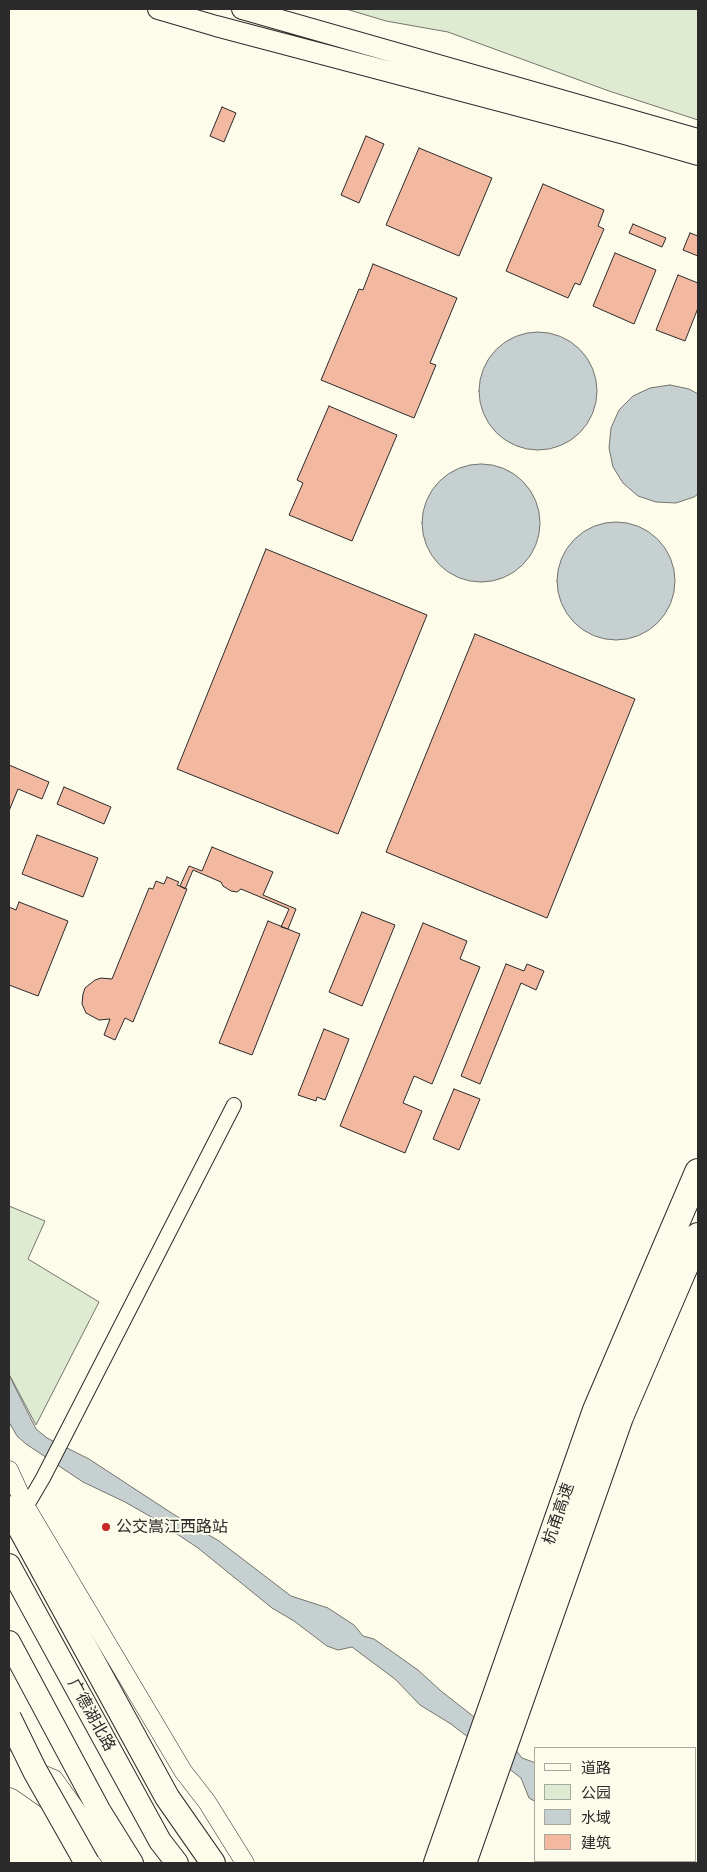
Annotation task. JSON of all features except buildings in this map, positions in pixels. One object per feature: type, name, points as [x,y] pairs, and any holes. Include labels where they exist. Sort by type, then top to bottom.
[{"type":"highway","name":"杭甬高速","points":[[437,1863],[596,1410],[698,1172]]},
{"type":"highway","name":"杭甬高速","points":[[463,1863],[620,1417],[698,1236]]},
{"type":"highway","points":[[17,1507],[168,1797],[212,1863]]},
{"type":"highway","points":[[9,1718],[35,1771],[87,1863]]},
{"type":"main road","points":[[158,9],[698,155]]},
{"type":"main road","points":[[242,9],[698,139]]},
{"type":"main road","name":"广德湖北路","points":[[9,1565],[160,1841],[177,1863]]},
{"type":"main road","points":[[9,1642],[95,1801],[132,1863]]},
{"type":"street","points":[[17,1507],[43,1478],[234,1105]]},
{"type":"street","points":[[9,1470],[17,1507],[184,1771],[207,1802],[245,1863]]},
{"type":"street","points":[[9,1760],[54,1779],[114,1863]]},
{"type":"street","points":[[9,1777],[21,1782],[56,1806],[100,1863]]},
{"type":"green space","points":[[346,9],[698,9],[698,120],[609,91],[448,32],[386,21]]},
{"type":"green space","points":[[9,1206],[45,1221],[28,1259],[99,1302],[36,1425],[9,1374]]},
{"type":"water","points":[[538,332],[560,337],[571,342],[587,358],[592,369],[597,391],[592,413],[587,424],[571,440],[560,445],[538,450],[516,445],[505,440],[489,424],[484,413],[479,391],[484,369],[489,358],[505,342],[516,337]]},
{"type":"water","points":[[670,385],[689,389],[698,394],[698,494],[676,503],[656,502],[638,496],[623,483],[613,467],[609,448],[611,428],[619,410],[633,396],[650,388]]},
{"type":"water","points":[[481,464],[503,469],[514,474],[530,490],[535,501],[540,523],[535,545],[530,556],[514,572],[503,577],[481,582],[459,577],[448,572],[432,556],[427,545],[422,523],[427,501],[432,490],[448,474],[459,469]]},
{"type":"water","points":[[616,522],[638,527],[649,532],[665,548],[670,559],[675,581],[670,603],[665,614],[649,630],[638,635],[616,640],[594,635],[583,630],[567,614],[562,603],[557,581],[562,559],[567,548],[583,532],[594,527]]},
{"type":"water","points":[[9,1375],[36,1429],[47,1438],[89,1459],[173,1514],[219,1541],[291,1596],[328,1608],[354,1625],[363,1636],[374,1639],[418,1670],[441,1691],[515,1749],[522,1758],[534,1762],[534,1801],[529,1798],[521,1778],[451,1724],[420,1705],[395,1679],[352,1647],[338,1650],[327,1646],[294,1621],[272,1608],[198,1548],[153,1518],[83,1482],[26,1444],[17,1436],[9,1422]]},
{"type":"place","name":"公交嵩江西路站","points":[[106,1527]]}]
